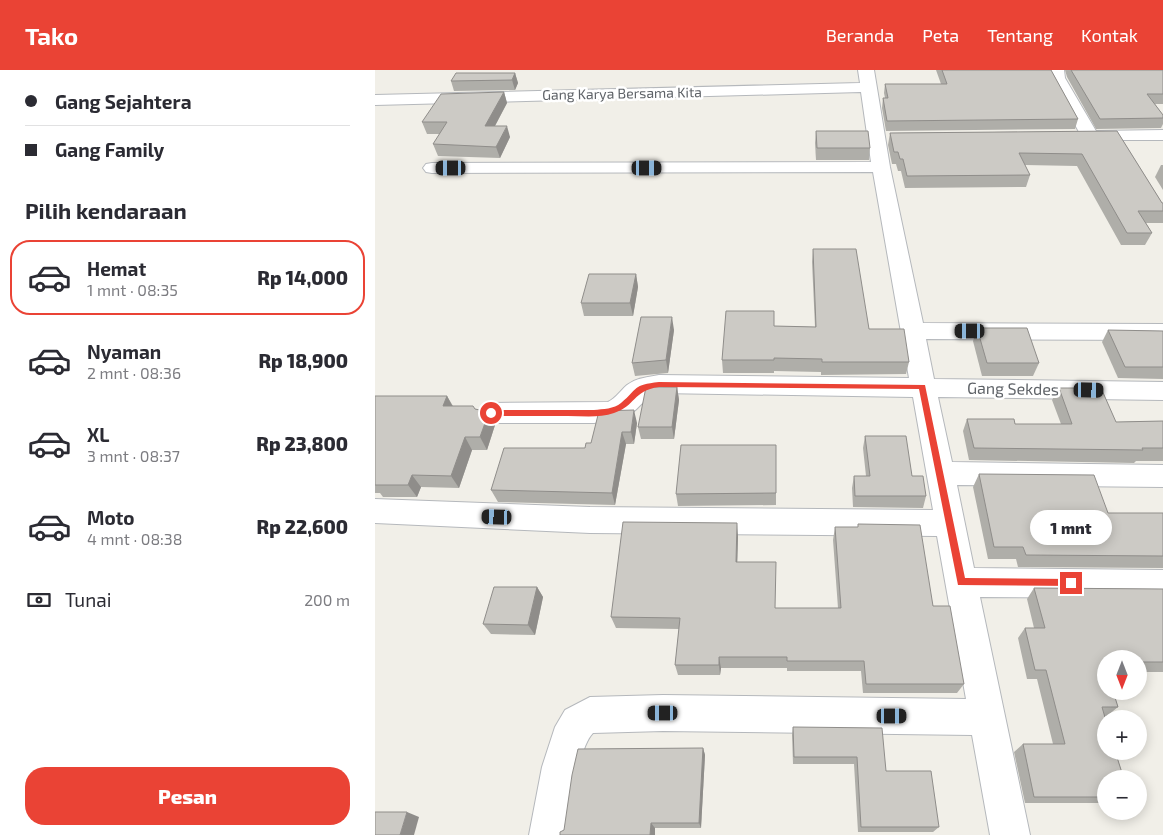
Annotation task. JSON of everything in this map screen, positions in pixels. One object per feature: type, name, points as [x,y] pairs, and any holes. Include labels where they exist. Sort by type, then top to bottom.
[{"type":"street","points":[[1055,70],[1057,78],[1090,136]]},
{"type":"street","points":[[867,79],[886,138],[881,167],[1010,835]]},
{"type":"street","name":"Gang Karya Bersama Kita","points":[[375,100],[867,79]]},
{"type":"street","points":[[1061,136],[1163,135]]},
{"type":"street","points":[[1119,136],[1129,152]]},
{"type":"street","points":[[432,168],[881,167]]},
{"type":"street","points":[[913,330],[1163,332]]},
{"type":"street","name":"Gang Sekdes","points":[[491,413],[594,413],[611,411],[623,406],[644,386],[659,384],[922,386],[1163,391]]},
{"type":"street","points":[[939,473],[1163,476]]},
{"type":"street","points":[[375,510],[459,516],[689,522],[949,522]]},
{"type":"street","points":[[961,582],[1163,584]]},
{"type":"street","points":[[549,835],[566,745],[573,728],[583,718],[590,715],[663,713],[987,717]]},
{"type":"building","points":[[942,70],[1051,70],[1078,119],[887,121],[883,98],[888,98],[885,84],[947,84]]},
{"type":"building","points":[[1071,70],[1163,70],[1163,94],[1147,94],[1163,115],[1163,118],[1100,119]]},
{"type":"building","points":[[456,73],[515,73],[512,80],[451,81]]},
{"type":"building","points":[[504,92],[485,126],[507,126],[496,147],[433,144],[447,122],[422,122],[441,94]]},
{"type":"building","points":[[816,131],[868,131],[870,148],[817,148]]},
{"type":"building","points":[[1117,131],[1163,203],[1163,211],[1138,211],[1152,233],[1127,233],[1082,154],[1019,153],[1030,175],[907,176],[903,159],[900,159],[898,152],[894,152],[890,133]]},
{"type":"building","points":[[813,249],[856,249],[869,329],[904,329],[909,362],[822,362],[822,359],[774,358],[774,360],[722,360],[726,311],[774,311],[774,326],[816,327]]},
{"type":"building","points":[[589,274],[636,274],[630,303],[581,303]]},
{"type":"building","points":[[641,317],[672,317],[666,360],[632,363]]},
{"type":"building","points":[[977,328],[1027,328],[1039,363],[987,363]]},
{"type":"building","points":[[1108,330],[1163,331],[1163,367],[1125,367]]},
{"type":"building","points":[[646,387],[677,387],[672,427],[638,427]]},
{"type":"building","points":[[1059,388],[1101,388],[1116,422],[1163,421],[1163,448],[1142,448],[1143,450],[974,448],[967,419],[1014,419],[1015,424],[1072,424]]},
{"type":"building","points":[[375,396],[447,396],[443,406],[473,406],[475,409],[489,412],[480,437],[465,437],[451,476],[412,475],[408,485],[375,485]]},
{"type":"building","points":[[634,410],[631,432],[622,432],[612,493],[491,490],[504,448],[585,448],[586,443],[591,443],[599,411]]},
{"type":"building","points":[[865,436],[906,436],[912,476],[923,476],[926,496],[855,496],[854,476],[870,476]]},
{"type":"building","points":[[681,445],[776,445],[776,493],[676,494]]},
{"type":"building","points":[[979,474],[1094,475],[1108,513],[1163,513],[1163,556],[1026,555],[1023,547],[994,547]]},
{"type":"building","points":[[623,522],[737,523],[736,562],[776,562],[775,608],[841,608],[835,527],[858,527],[858,524],[920,525],[933,606],[950,606],[964,684],[866,684],[864,661],[787,661],[787,657],[719,657],[719,665],[675,665],[680,618],[611,617]]},
{"type":"building","points":[[494,587],[537,587],[528,625],[483,624]]},
{"type":"building","points":[[1034,588],[1163,589],[1163,662],[1147,662],[1147,650],[1097,650],[1097,700],[1116,700],[1118,707],[1102,707],[1103,710],[1097,710],[1097,760],[1118,760],[1121,770],[1097,770],[1097,797],[1034,797],[1023,744],[1065,744],[1046,670],[1035,670],[1025,628],[1045,628]]},
{"type":"building","points":[[793,727],[882,728],[886,771],[931,771],[939,827],[861,827],[857,757],[794,757]]},
{"type":"building","points":[[703,748],[699,823],[651,823],[650,835],[560,835],[560,832],[564,830],[578,749]]},
{"type":"building","points":[[375,812],[407,812],[400,835],[375,835]]},
{"type":"route","points":[[491,413],[594,413],[611,411],[623,406],[644,386],[659,384],[922,386],[961,582],[1071,583]]}]
